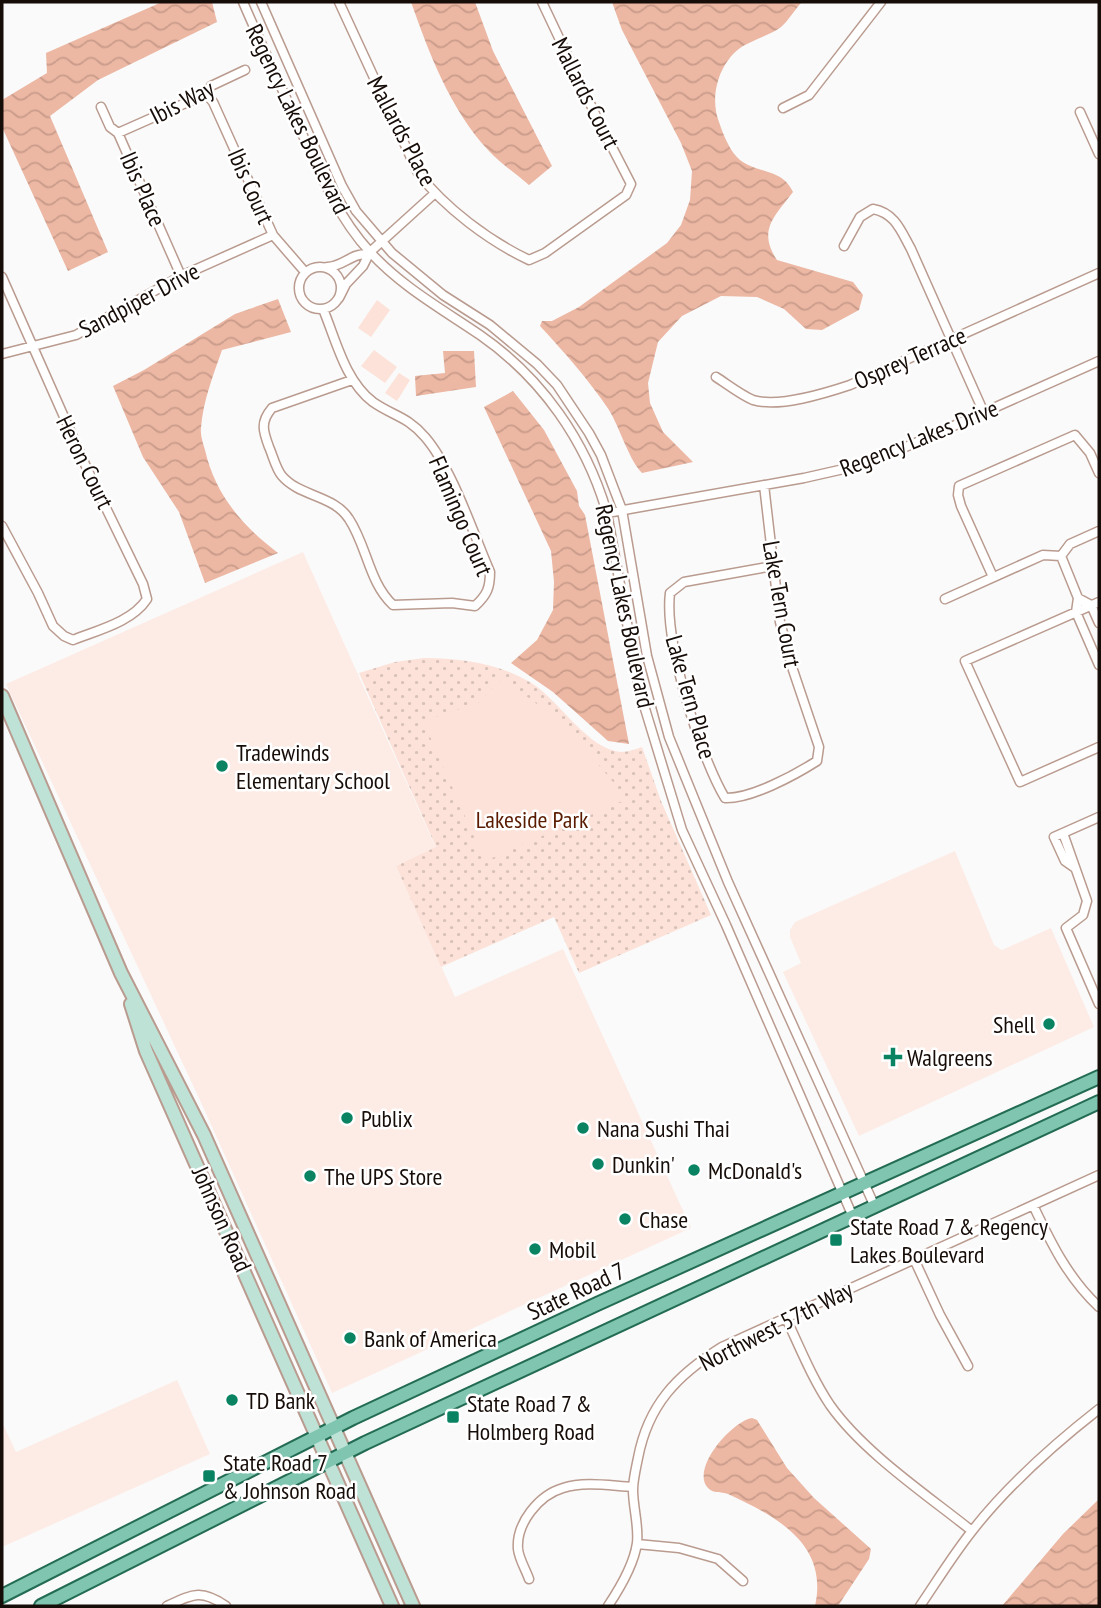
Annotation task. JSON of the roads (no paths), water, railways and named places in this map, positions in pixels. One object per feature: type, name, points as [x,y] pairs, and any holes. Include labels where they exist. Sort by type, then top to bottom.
[{"type":"main road","name":"State Road 7","points":[[2,1596],[318,1436],[525,1338],[1099,1076]]},
{"type":"main road","name":"State Road 7","points":[[41,1606],[329,1461],[1099,1102]]},
{"type":"street","name":"Regency Lakes Boulevard","points":[[243,2],[327,188],[369,253],[404,284],[507,355],[533,381],[571,430],[601,491],[639,689],[682,830],[853,1217]]},
{"type":"street","name":"Regency Lakes Boulevard","points":[[261,2],[342,186],[356,211],[381,242],[423,280],[516,345],[557,385],[589,433],[610,476],[622,510],[647,656],[669,737],[728,882],[875,1207]]},
{"type":"street","name":"Mallards Place","points":[[340,2],[418,173],[434,194],[463,218],[529,260]]},
{"type":"street","name":"Mallards Court","points":[[529,260],[545,253],[626,195],[631,184],[591,107],[542,2]]},
{"type":"street","points":[[783,108],[809,95],[881,2]]},
{"type":"street","name":"Ibis Way","points":[[118,133],[206,94],[211,86],[245,71]]},
{"type":"street","name":"Ibis Court","points":[[206,94],[213,102],[273,235],[305,272]]},
{"type":"street","name":"Ibis Place","points":[[101,107],[110,127],[118,133],[181,276]]},
{"type":"street","points":[[1080,112],[1099,154]]},
{"type":"street","points":[[369,253],[353,256],[333,267],[315,267],[305,272],[299,284],[300,297],[310,307],[323,309],[335,303],[345,284],[363,266],[369,253],[434,194]]},
{"type":"street","points":[[844,246],[860,217],[873,209],[884,211],[897,224],[911,249],[984,413]]},
{"type":"street","name":"Sandpiper Drive","points":[[2,354],[76,335],[181,276],[273,235]]},
{"type":"street","points":[[327,267],[338,276],[341,290],[339,298]]},
{"type":"street","name":"Osprey Terrace","points":[[716,377],[754,400],[773,401],[820,395],[850,385],[1099,273]]},
{"type":"street","name":"Heron Court","points":[[2,277],[88,471],[138,573],[147,599],[139,611],[104,628],[73,640],[64,636],[53,626],[2,526]]},
{"type":"street","name":"Flamingo Court","points":[[323,309],[352,380],[373,402],[407,419],[426,438],[440,458],[489,572],[490,586],[484,598],[475,606],[452,603],[393,605],[382,595],[350,520],[340,508],[293,486],[280,475],[262,429],[265,416],[272,408],[352,380]]},
{"type":"street","name":"Regency Lakes Drive","points":[[607,513],[857,466],[1099,361]]},
{"type":"street","points":[[993,577],[961,506],[959,486],[1075,435],[1090,453],[1099,473]]},
{"type":"street","name":"Lake Tern Court","points":[[725,798],[740,798],[817,761],[819,747],[780,622],[764,485]]},
{"type":"street","points":[[1061,556],[1069,544],[1099,531]]},
{"type":"street","points":[[945,599],[1043,555],[1061,556]]},
{"type":"street","points":[[1061,556],[1079,598],[1076,612],[1099,665]]},
{"type":"street","name":"Lake Tern Place","points":[[725,798],[688,703],[676,657],[668,608],[670,593],[684,582],[773,566]]},
{"type":"street","points":[[1079,598],[1095,603]]},
{"type":"street","points":[[1095,603],[965,661],[1020,782],[1099,747]]},
{"type":"street","points":[[1095,603],[1099,623]]},
{"type":"street","name":"Johnson Road","points":[[3,703],[121,973],[193,1112],[413,1606]]},
{"type":"street","points":[[1099,817],[1059,835],[1065,860],[1075,868],[1087,901],[1083,915],[1066,928],[1099,1004]]},
{"type":"street","name":"Johnson Road","points":[[121,973],[146,1051],[392,1606]]},
{"type":"street","points":[[146,1051],[158,1058],[183,1106],[193,1112]]},
{"type":"street","name":"Northwest 57th Way","points":[[608,1606],[622,1585],[637,1544],[633,1487],[642,1438],[655,1408],[673,1384],[714,1352],[1099,1175]]},
{"type":"street","points":[[1033,1205],[1053,1248],[1072,1278],[1099,1307]]},
{"type":"street","points":[[915,1259],[940,1315],[968,1366]]},
{"type":"street","points":[[786,1318],[812,1376],[832,1407],[884,1460],[972,1531]]},
{"type":"street","points":[[920,1606],[972,1531],[1013,1485],[1067,1434],[1099,1409]]},
{"type":"street","points":[[529,1579],[518,1552],[518,1537],[525,1519],[541,1500],[562,1488],[587,1484],[633,1487]]},
{"type":"street","points":[[637,1544],[680,1548],[718,1559],[743,1581]]},
{"type":"street","points":[[167,1606],[190,1596],[206,1594],[226,1606]]},
{"type":"water","points":[[162,2],[212,2],[217,22],[98,80],[50,116],[108,252],[68,271],[2,127],[2,100],[47,73],[46,53]]},
{"type":"water","points":[[411,2],[475,2],[493,51],[552,166],[529,185],[488,150],[462,117],[433,60]]},
{"type":"water","points":[[612,2],[802,2],[781,27],[743,46],[728,61],[718,80],[716,112],[736,157],[783,179],[793,192],[775,216],[769,232],[771,249],[777,260],[853,282],[863,295],[859,310],[822,330],[806,329],[784,309],[757,297],[721,296],[682,316],[658,342],[648,383],[650,403],[663,432],[693,462],[642,473],[609,410],[576,366],[540,326],[542,321],[552,321],[579,307],[667,243],[681,225],[690,200],[692,171],[681,143],[622,30]]},
{"type":"water","points":[[278,299],[291,332],[222,350],[206,398],[201,431],[210,466],[223,495],[253,532],[278,553],[205,583],[179,512],[143,457],[113,386],[235,314]]},
{"type":"water","points":[[443,351],[474,351],[476,387],[416,396],[415,376],[445,373]]},
{"type":"water","points":[[513,391],[544,430],[577,491],[579,506],[585,515],[629,744],[608,741],[553,692],[511,663],[537,640],[553,610],[554,582],[551,551],[484,407]]},
{"type":"water","points":[[752,1418],[757,1420],[787,1468],[814,1498],[871,1549],[869,1559],[838,1606],[815,1606],[817,1584],[814,1565],[795,1535],[764,1512],[728,1494],[710,1490],[704,1480],[704,1469],[716,1447],[734,1428]]},
{"type":"water","points":[[1099,1499],[1099,1606],[1002,1606],[1063,1534]]},
{"type":"place","name":"Tradewinds Elementary School","points":[[222,766]]},
{"type":"place","name":"Shell","points":[[1049,1024]]},
{"type":"place","name":"Walgreens","points":[[893,1057]]},
{"type":"place","name":"Publix","points":[[347,1118]]},
{"type":"place","name":"Nana Sushi Thai","points":[[583,1128]]},
{"type":"place","name":"Dunkin'","points":[[598,1164]]},
{"type":"place","name":"McDonald's","points":[[694,1170]]},
{"type":"place","name":"The UPS Store","points":[[310,1176]]},
{"type":"place","name":"Chase","points":[[625,1219]]},
{"type":"place","name":"State Road 7 & Regency Lakes Boulevard","points":[[836,1240]]},
{"type":"place","name":"Mobil","points":[[535,1249]]},
{"type":"place","name":"Bank of America","points":[[350,1338]]},
{"type":"place","name":"TD Bank","points":[[232,1400]]},
{"type":"place","name":"State Road 7 & Holmberg Road","points":[[453,1417]]},
{"type":"place","name":"State Road 7 & Johnson Road","points":[[209,1476]]},
{"type":"park label","name":"Lakeside Park","points":[[532,819]]}]
